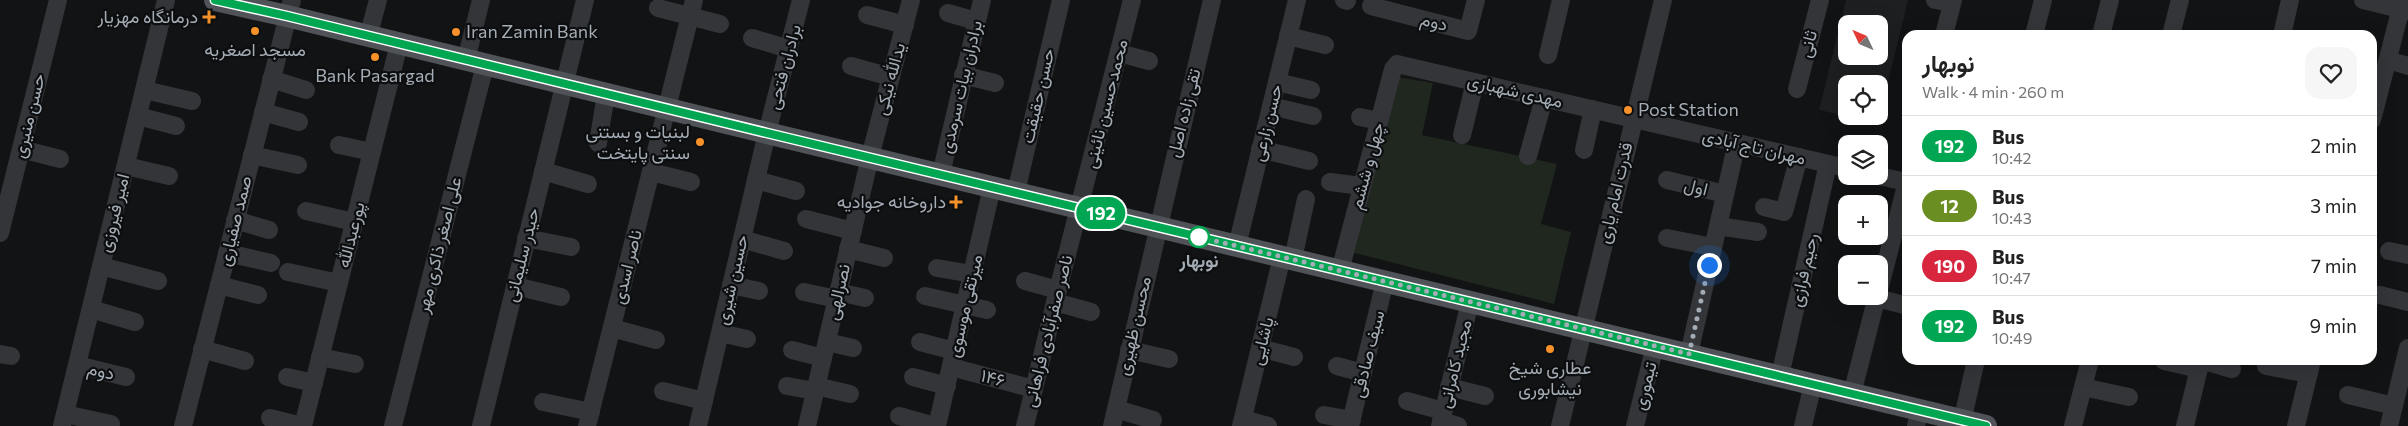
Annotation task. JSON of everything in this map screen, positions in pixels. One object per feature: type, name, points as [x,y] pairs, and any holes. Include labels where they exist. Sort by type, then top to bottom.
[{"type":"main road","points":[[215,0],[290,8],[368,37],[1813,384],[1852,394],[1918,418],[1986,426]]},
{"type":"street","name":"حسن منیری","points":[[0,233],[58,0]]},
{"type":"street","name":"امیر فیروزی","points":[[64,420],[166,0]]},
{"type":"street","points":[[368,37],[378,0]]},
{"type":"street","name":"علی اصغر ذاکری مهر","points":[[393,426],[475,62],[481,0]]},
{"type":"street","name":"حیدر سلیمانی","points":[[481,426],[585,0]]},
{"type":"street","name":"برادران فتحی","points":[[767,133],[801,0]]},
{"type":"street","name":"یدالله نیکی","points":[[870,157],[911,0]]},
{"type":"street","name":"برادران بیات سرمدی","points":[[941,174],[982,0]]},
{"type":"street","name":"حسن حقیقت","points":[[1016,192],[1061,0]]},
{"type":"street","name":"محمدحسین نائینی","points":[[1079,208],[1132,0]]},
{"type":"street","name":"تقی زاده اصل","points":[[1157,226],[1212,0]]},
{"type":"street","name":"حسن زارعی","points":[[1237,246],[1298,0]]},
{"type":"street","name":"دوم","points":[[1371,6],[1468,31],[1476,0]]},
{"type":"street","points":[[1548,54],[1561,0]]},
{"type":"street","name":"قدرت امام یاری","points":[[1560,426],[1663,0]]},
{"type":"street","name":"ثانی","points":[[1797,89],[1820,0]]},
{"type":"street","points":[[2035,30],[2043,0]]},
{"type":"street","points":[[2102,30],[2110,0]]},
{"type":"street","points":[[2172,30],[2180,0]]},
{"type":"street","points":[[2283,30],[2290,0]]},
{"type":"street","points":[[2363,0],[2404,7],[2377,98]]},
{"type":"street","points":[[1944,30],[1947,1]]},
{"type":"street","name":"صمد صفیاری","points":[[186,425],[202,350],[290,8]]},
{"type":"street","points":[[658,8],[692,8],[720,24]]},
{"type":"street","name":"ناصر اسدی","points":[[589,419],[692,8]]},
{"type":"street","points":[[948,13],[976,21]]},
{"type":"street","points":[[867,15],[905,25]]},
{"type":"street","points":[[1288,36],[1325,45]]},
{"type":"street","points":[[752,38],[789,49]]},
{"type":"street","name":"پورعبدالله","points":[[303,426],[399,44]]},
{"type":"street","points":[[1119,53],[1149,61]]},
{"type":"street","points":[[2388,60],[2408,66]]},
{"type":"street","name":"مهدی شهبازی","points":[[1397,64],[1634,118]]},
{"type":"street","name":"چهل و ششم","points":[[1340,270],[1393,69],[1397,64]]},
{"type":"street","points":[[851,66],[891,77]]},
{"type":"street","points":[[963,75],[995,83]]},
{"type":"street","points":[[271,79],[306,90]]},
{"type":"street","points":[[1277,82],[1311,90]]},
{"type":"street","points":[[1462,135],[1475,82]]},
{"type":"street","points":[[145,90],[192,102]]},
{"type":"street","points":[[598,143],[606,94]]},
{"type":"street","points":[[1528,156],[1544,98]]},
{"type":"street","points":[[1271,106],[1313,116]]},
{"type":"street","points":[[1584,150],[1593,109]]},
{"type":"street","points":[[263,112],[300,122]]},
{"type":"street","points":[[138,116],[176,126]]},
{"type":"street","points":[[1360,117],[1379,121]]},
{"type":"street","name":"مهران تاج آبادی","points":[[1634,118],[1838,166]]},
{"type":"street","name":"حسین شیری","points":[[698,426],[767,133]]},
{"type":"street","points":[[1689,354],[1737,142]]},
{"type":"street","points":[[339,145],[372,152]]},
{"type":"street","points":[[21,149],[60,159]]},
{"type":"street","points":[[1260,149],[1309,161]]},
{"type":"street","points":[[252,154],[298,165]]},
{"type":"street","name":"نصرالهی","points":[[807,426],[870,157]]},
{"type":"street","points":[[1764,207],[1784,212],[1800,157]]},
{"type":"street","name":"رحیم فرازی","points":[[1780,376],[1828,164]]},
{"type":"street","points":[[126,166],[169,176]]},
{"type":"street","points":[[542,171],[588,184]]},
{"type":"street","points":[[651,172],[691,182]]},
{"type":"street","points":[[1888,177],[1902,179]]},
{"type":"street","points":[[756,180],[796,191]]},
{"type":"street","name":"اول","points":[[1667,180],[1725,194]]},
{"type":"street","points":[[1330,182],[1362,186]]},
{"type":"street","name":"میرتقی موسوی","points":[[936,426],[992,187]]},
{"type":"street","name":"پاشایی","points":[[1242,423],[1260,348],[1306,199]]},
{"type":"street","name":"ناصر صفرآبادی فراهانی","points":[[1026,426],[1056,296],[1079,208]]},
{"type":"street","points":[[306,211],[354,222]]},
{"type":"street","points":[[1888,263],[1902,218]]},
{"type":"street","points":[[806,219],[852,231]]},
{"type":"street","points":[[235,220],[269,230]]},
{"type":"street","name":"محسن ظهیری","points":[[1112,426],[1157,226]]},
{"type":"street","points":[[1718,226],[1758,232]]},
{"type":"street","points":[[526,238],[571,247]]},
{"type":"street","points":[[1667,238],[1713,247]]},
{"type":"street","points":[[742,240],[784,251]]},
{"type":"street","points":[[848,249],[884,258]]},
{"type":"street","points":[[2389,250],[2408,255]]},
{"type":"street","points":[[227,253],[271,263]]},
{"type":"street","points":[[101,266],[158,281]]},
{"type":"street","points":[[937,268],[972,274]]},
{"type":"street","points":[[288,272],[339,283]]},
{"type":"street","points":[[1025,281],[1091,312]]},
{"type":"street","name":"سیف صادقی","points":[[1351,423],[1385,281]]},
{"type":"street","points":[[219,285],[258,295]]},
{"type":"street","points":[[731,285],[758,291]]},
{"type":"street","points":[[514,286],[561,297]]},
{"type":"street","points":[[804,292],[865,298]]},
{"type":"street","points":[[2380,295],[2408,302]]},
{"type":"street","points":[[925,296],[987,310]]},
{"type":"street","points":[[1888,299],[1902,304]]},
{"type":"street","name":"مجید کامرانی","points":[[1441,420],[1470,302]]},
{"type":"street","points":[[1852,394],[1875,305]]},
{"type":"street","points":[[91,309],[135,322]]},
{"type":"street","points":[[612,328],[656,340]]},
{"type":"street","points":[[720,333],[747,339]]},
{"type":"street","name":"۱۴۶","points":[[920,342],[953,359],[1034,389]]},
{"type":"street","name":"تیموری","points":[[1639,425],[1655,346]]},
{"type":"street","points":[[792,350],[853,348]]},
{"type":"street","points":[[1260,348],[1294,357]]},
{"type":"street","points":[[2390,426],[2400,399],[2408,348]]},
{"type":"street","points":[[202,350],[245,361]]},
{"type":"street","points":[[1129,350],[1170,359]]},
{"type":"street","points":[[320,357],[355,364]]},
{"type":"street","name":"دوم","points":[[77,365],[126,377]]},
{"type":"street","points":[[1962,423],[1975,365]]},
{"type":"street","points":[[2073,426],[2089,365]]},
{"type":"street","points":[[2185,426],[2200,365]]},
{"type":"street","points":[[2211,365],[2232,369]]},
{"type":"street","points":[[1337,366],[1363,373]]},
{"type":"street","points":[[2266,366],[2310,367],[2296,426]]},
{"type":"street","points":[[287,377],[314,383]]},
{"type":"street","points":[[913,377],[946,386]]},
{"type":"street","points":[[1803,426],[1813,384]]},
{"type":"street","points":[[787,386],[816,388],[850,394]]},
{"type":"street","points":[[1449,387],[1484,396]]},
{"type":"street","points":[[2083,387],[2128,397]]},
{"type":"street","points":[[663,391],[704,401]]},
{"type":"street","points":[[2348,395],[2400,399]]},
{"type":"street","points":[[1407,401],[1441,420],[1458,426]]},
{"type":"street","points":[[544,402],[589,419]]},
{"type":"street","points":[[1116,409],[1152,420]]},
{"type":"street","points":[[1324,415],[1351,423]]},
{"type":"street","points":[[899,416],[936,426]]},
{"type":"street","points":[[270,418],[303,426]]},
{"type":"street","points":[[64,420],[112,424]]},
{"type":"street","points":[[1242,423],[1268,426]]},
{"type":"shaded area","points":[[1846,0],[1908,0],[1888,82],[1888,75],[1838,75],[1838,114],[1819,110],[1838,33],[1838,65],[1888,65],[1888,15],[1842,15]]},
{"type":"shaded area","points":[[1397,77],[1433,83],[1422,135],[1557,164],[1541,224],[1571,232],[1554,304],[1351,252]]},
{"type":"bus line","name":"192","points":[[215,0],[1986,426]]},
{"type":"place","name":"درمانگاه مهزیار","points":[[209,17]]},
{"type":"place","name":"مسجد اصغریه","points":[[255,31]]},
{"type":"place","name":"Iran Zamin Bank","points":[[456,32]]},
{"type":"place","name":"Bank Pasargad","points":[[375,57]]},
{"type":"place","name":"Post Station","points":[[1628,110]]},
{"type":"place","name":"لبنیات و بستنی سنتی پایتخت","points":[[700,142]]},
{"type":"place","name":"داروخانه جوادیه","points":[[956,202]]},
{"type":"place","name":"نوبهار","points":[[1199,237]]},
{"type":"place","name":"عطاری شیخ نیشابوری","points":[[1550,349]]},
{"type":"route","points":[[1199,237],[1689,354],[1709,265]]}]
